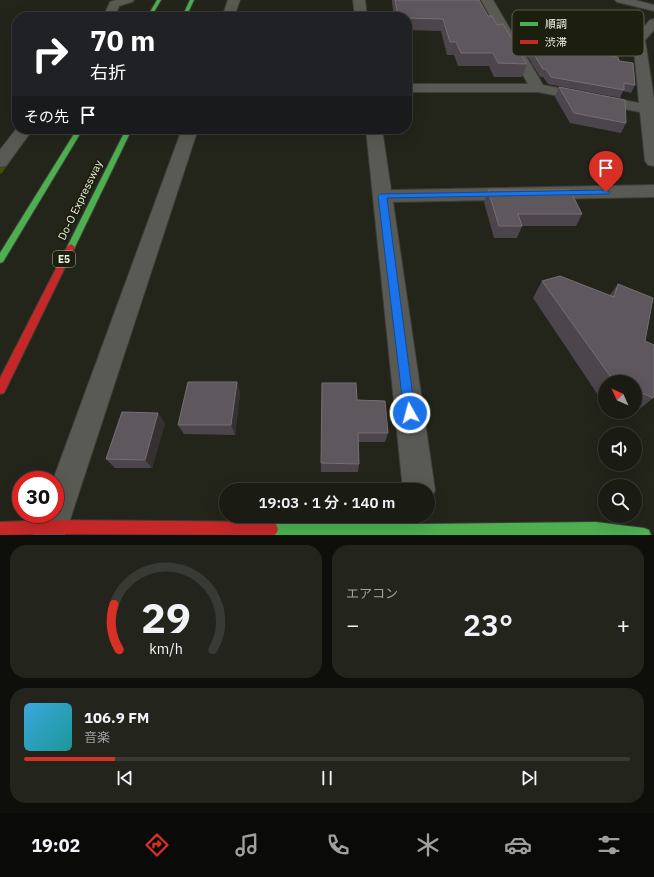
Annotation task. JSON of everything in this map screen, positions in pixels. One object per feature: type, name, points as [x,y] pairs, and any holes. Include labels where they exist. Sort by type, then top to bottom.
[{"type":"main road","points":[[152,12],[159,0]]},
{"type":"main road","points":[[186,12],[192,0]]},
{"type":"main road","points":[[0,260],[77,134]]},
{"type":"main road","name":"Do-O Expressway","points":[[0,389],[127,134]]},
{"type":"main road","points":[[2,529],[50,531],[424,523],[596,529],[644,535]]},
{"type":"street","points":[[230,12],[234,0]]},
{"type":"street","points":[[359,0],[360,12]]},
{"type":"street","points":[[487,0],[512,43]]},
{"type":"street","points":[[621,0],[654,8]]},
{"type":"street","points":[[110,12],[112,6],[121,2]]},
{"type":"street","points":[[644,34],[654,23]]},
{"type":"street","points":[[519,56],[538,88]]},
{"type":"street","points":[[642,56],[651,110],[654,161]]},
{"type":"street","points":[[412,88],[538,88],[651,110]]},
{"type":"street","points":[[0,162],[21,134]]},
{"type":"street","points":[[50,531],[188,134]]},
{"type":"street","points":[[375,134],[418,483]]},
{"type":"street","points":[[382,196],[654,191]]},
{"type":"building","points":[[395,0],[479,0],[488,16],[492,16],[497,25],[503,24],[512,39],[512,56],[522,56],[527,64],[498,63],[493,53],[461,53],[456,42],[450,42],[443,19],[412,18],[412,12],[397,12]]},
{"type":"building","points":[[535,56],[618,57],[619,61],[633,63],[635,85],[624,83],[624,90],[551,77],[546,69],[543,69]]},
{"type":"building","points":[[559,87],[625,100],[626,123],[574,113]]},
{"type":"building","points":[[488,190],[570,190],[582,214],[518,214],[522,226],[499,226]]},
{"type":"building","points":[[560,276],[614,297],[618,284],[653,298],[645,341],[654,345],[653,398],[642,393],[642,375],[609,375],[542,281]]},
{"type":"building","points":[[188,382],[237,382],[231,425],[178,425]]},
{"type":"building","points":[[322,383],[356,383],[357,400],[385,401],[388,433],[358,433],[359,464],[321,463]]},
{"type":"building","points":[[122,412],[158,413],[145,460],[106,459]]},
{"type":"waterway","points":[[0,172],[9,159]]},
{"type":"traffic: fast","points":[[152,12],[159,0]]},
{"type":"traffic: fast","points":[[186,12],[192,0]]},
{"type":"traffic: fast","points":[[0,260],[77,134]]},
{"type":"traffic: fast","points":[[71,247],[127,134]]},
{"type":"traffic: fast","points":[[271,529],[424,531],[596,529],[644,535]]},
{"type":"traffic: jam","points":[[0,389],[71,247]]},
{"type":"traffic: jam","points":[[0,529],[51,527],[271,529]]},
{"type":"route","points":[[410,413],[382,196],[606,192]]}]
